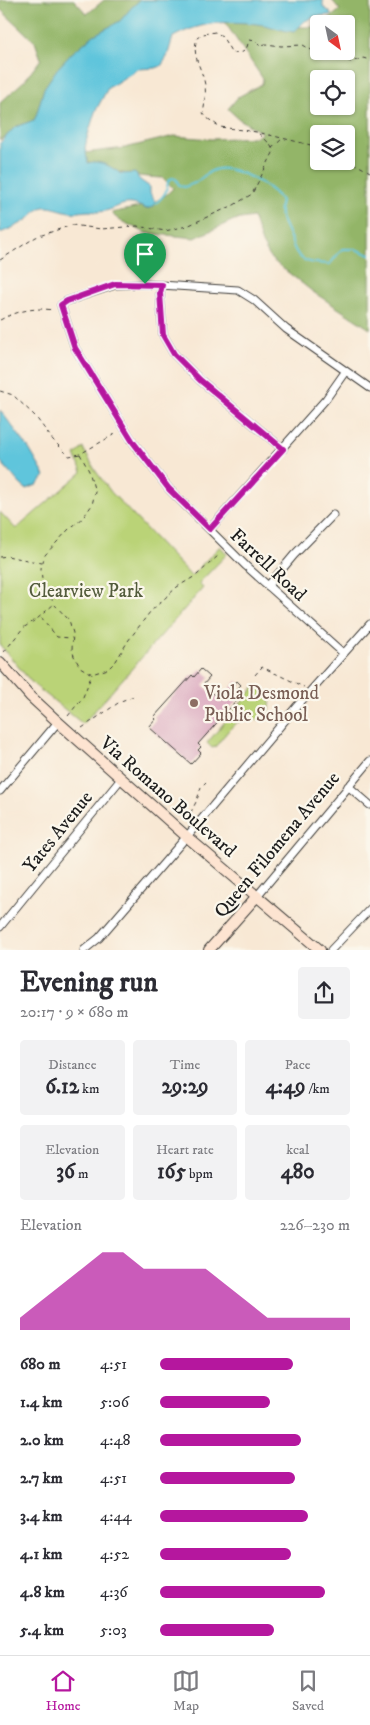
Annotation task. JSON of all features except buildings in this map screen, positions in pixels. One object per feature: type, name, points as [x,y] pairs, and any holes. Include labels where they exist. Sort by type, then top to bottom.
[{"type":"street","name":"Farrell Road","points":[[343,653],[268,586],[169,489],[133,442],[75,348],[61,305],[115,284],[238,290],[254,300],[286,329],[370,388]]},
{"type":"street","points":[[162,285],[160,293],[163,335],[174,354],[200,380],[283,449]]},
{"type":"street","points":[[210,529],[283,449],[326,399],[346,372]]},
{"type":"street","points":[[268,586],[294,555],[333,515]]},
{"type":"street","points":[[84,950],[99,938],[370,624]]},
{"type":"street","name":"Via Romano Boulevard","points":[[2,662],[30,696],[58,722],[186,836],[320,950]]},
{"type":"street","points":[[0,791],[58,722]]},
{"type":"street","name":"Queen Filomena Avenue","points":[[209,950],[257,896],[370,761]]},
{"type":"street","name":"Yates Avenue","points":[[0,927],[121,779]]},
{"type":"street","points":[[348,786],[370,805]]},
{"type":"street","points":[[331,950],[370,909]]},
{"type":"path","points":[[310,144],[257,132],[220,127],[207,118],[203,113],[205,86],[201,70],[195,58],[197,38],[203,34],[215,32],[222,36],[232,52],[243,52],[249,40],[256,41],[260,45],[303,45],[320,55],[340,57],[351,62],[363,58],[370,60]]},
{"type":"path","points":[[257,132],[272,149]]},
{"type":"path","points":[[0,260],[36,237],[72,224],[101,229],[128,226],[165,231],[180,228],[234,205],[252,194],[273,153],[272,149],[278,141],[284,138]]},
{"type":"path","points":[[355,164],[370,172]]},
{"type":"path","points":[[0,320],[14,313],[31,309],[53,310]]},
{"type":"path","points":[[0,392],[13,395],[35,416],[52,440],[69,456],[80,454],[115,434]]},
{"type":"path","points":[[80,454],[89,470],[95,492],[92,505],[82,519],[69,529],[45,555],[41,568],[42,579],[54,604],[69,620],[74,633],[72,648],[80,668],[93,673],[108,669],[116,661],[128,641],[150,612],[176,587],[197,575],[219,555]]},
{"type":"path","points":[[0,557],[7,556],[43,563]]},
{"type":"path","points":[[2,662],[23,628],[54,604]]},
{"type":"path","points":[[40,616],[57,637],[73,638]]},
{"type":"path","points":[[255,675],[262,667],[305,687]]},
{"type":"path","points":[[68,716],[83,698],[93,673]]},
{"type":"path","points":[[82,728],[121,701],[134,696]]},
{"type":"path","points":[[187,820],[197,800],[200,787],[206,782]]},
{"type":"green space","points":[[0,0],[74,0],[87,14],[104,0],[157,0],[47,110],[33,121],[0,140],[0,103],[25,80],[41,59],[35,42],[0,9]]},
{"type":"green space","points":[[332,0],[370,0],[370,329],[313,292],[271,259],[262,243],[253,217],[234,220],[195,238],[146,233],[119,220],[111,213],[153,203],[173,188],[163,178],[124,173],[95,165],[86,161],[84,153],[125,148],[174,136],[211,139],[256,137],[262,133],[239,119],[228,109],[238,97],[262,84],[263,79],[224,21],[259,22],[278,27],[310,27],[310,60],[355,60],[355,15],[334,15],[340,10]]},
{"type":"green space","name":"Clearview Park","points":[[83,448],[95,470],[111,492],[191,576],[220,546],[227,554],[199,583],[203,588],[83,724],[33,684],[0,645],[0,512],[16,529],[82,472],[75,455]]},
{"type":"green space","points":[[256,685],[270,696],[268,713],[264,718],[255,720],[245,719],[237,723],[212,748],[207,743]]},
{"type":"water","points":[[140,0],[323,0],[323,7],[331,15],[310,15],[310,19],[294,32],[264,25],[229,22],[206,25],[173,37],[167,57],[161,66],[138,69],[108,88],[95,112],[85,148],[88,163],[97,162],[110,166],[121,174],[135,173],[140,180],[150,187],[150,193],[156,203],[153,207],[146,209],[138,205],[126,204],[105,211],[75,212],[43,207],[22,223],[0,233],[0,143],[15,127],[34,120],[44,88],[57,69],[73,52],[94,35],[120,21]]},
{"type":"water","points":[[0,410],[28,447],[45,476],[37,485],[26,489],[0,461]]},
{"type":"waterway","points":[[156,203],[165,193],[168,181],[172,178],[176,179],[179,185],[184,187],[195,183],[214,170],[230,170],[251,177],[277,195],[281,201],[280,214],[295,250],[303,259],[309,262],[330,264],[342,249],[355,249],[370,255]]},
{"type":"place","name":"Viola Desmond Public School","points":[[194,703]]},
{"type":"route","points":[[115,284],[145,284],[162,285],[160,293],[163,335],[174,354],[200,380],[283,449],[210,529],[169,489],[133,442],[75,348],[61,305],[92,291],[115,284]]}]
